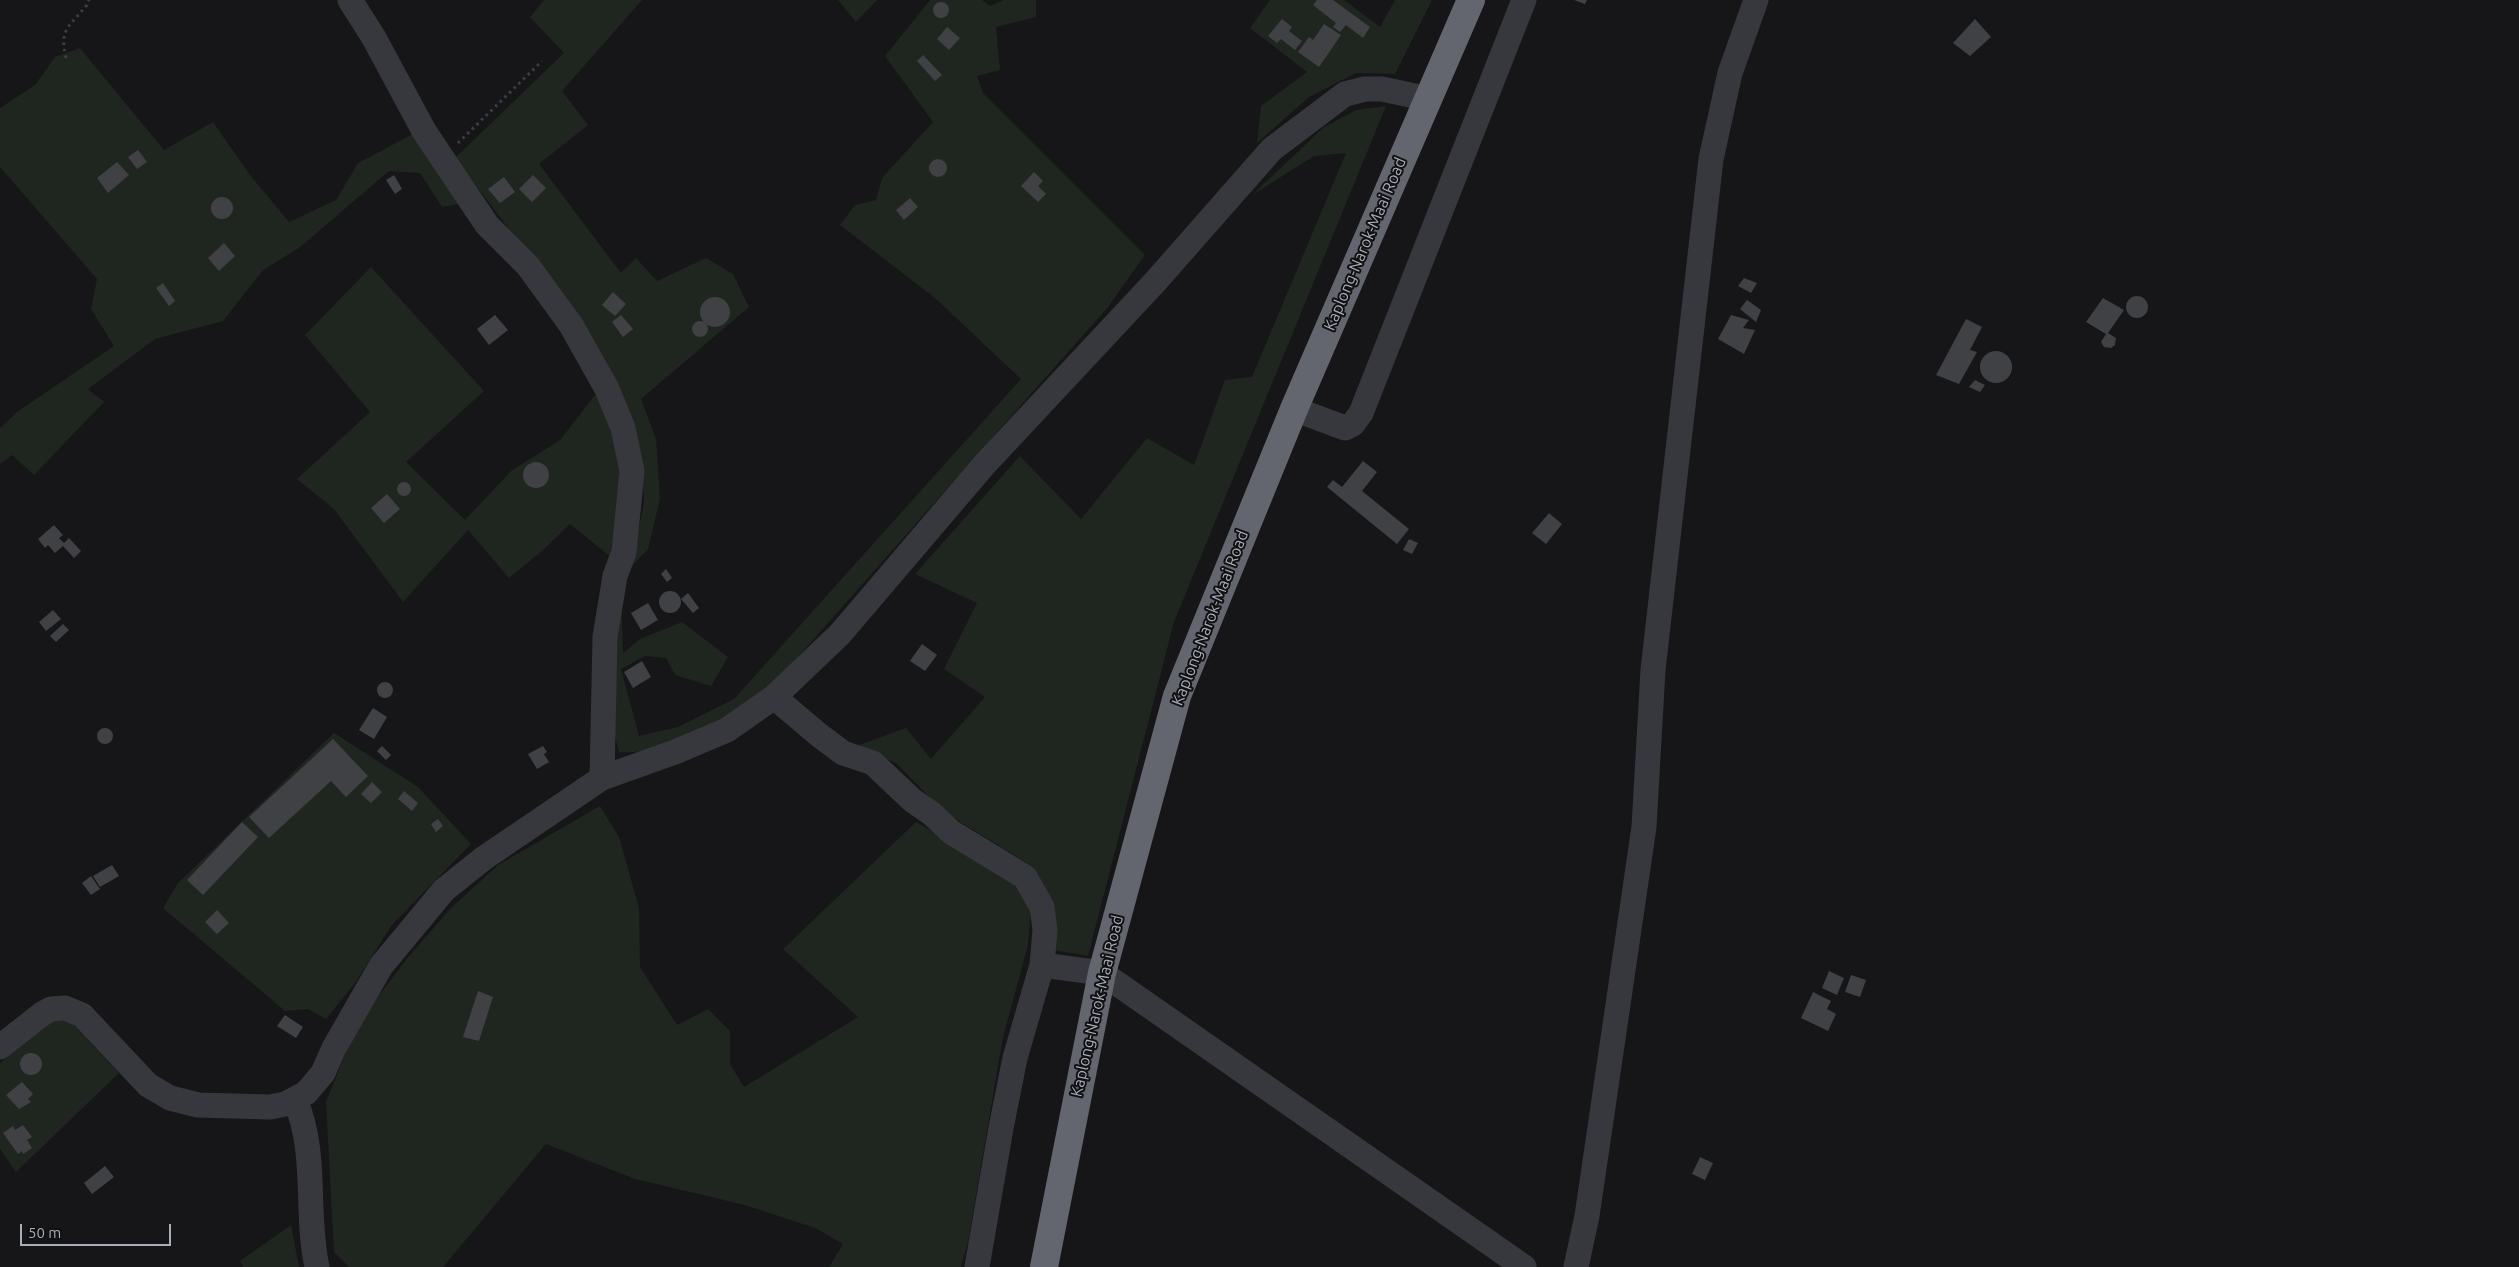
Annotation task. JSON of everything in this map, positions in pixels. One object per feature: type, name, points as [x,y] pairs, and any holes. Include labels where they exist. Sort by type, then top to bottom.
[{"type":"highway","name":"Kaplong-Narok-Maai Road","points":[[1044,1267],[1102,973],[1177,696],[1294,409],[1471,0]]},
{"type":"street","points":[[350,0],[374,38],[424,131],[487,225],[528,266],[571,325],[607,389],[623,428],[632,471],[624,552],[615,576],[605,637],[602,778]]},
{"type":"street","points":[[1294,409],[1345,428],[1353,424],[1361,413],[1524,0]]},
{"type":"street","points":[[1576,1267],[1587,1216],[1644,827],[1653,670],[1711,159],[1730,73],[1756,0]]},
{"type":"street","points":[[0,1047],[42,1014],[51,1009],[65,1008],[82,1015],[148,1085],[170,1098],[198,1105],[270,1107],[296,1100],[306,1094],[322,1073],[334,1048],[381,966],[444,890],[484,858],[602,778],[675,752],[727,730],[774,697],[840,634],[984,465],[1155,282],[1272,149],[1345,94],[1365,89],[1382,89],[1429,99]]},
{"type":"street","points":[[774,697],[818,736],[843,752],[873,763],[912,800],[932,814],[950,832],[1025,877],[1042,908],[1045,930],[1042,965],[1012,1076],[977,1267]]},
{"type":"street","points":[[1042,965],[1102,973],[1524,1267]]},
{"type":"street","points":[[296,1100],[305,1126],[311,1222],[317,1267]]},
{"type":"path","points":[[66,58],[62,41],[64,34],[89,0]]},
{"type":"path","points":[[443,158],[542,61]]},
{"type":"shaded area","points":[[544,0],[642,0],[562,91],[588,125],[539,164],[621,273],[636,258],[657,281],[706,258],[733,274],[749,307],[641,399],[656,439],[660,499],[648,549],[631,567],[644,503],[642,462],[581,324],[455,158],[564,53],[530,17]]},
{"type":"shaded area","points":[[838,0],[877,0],[856,22]]},
{"type":"shaded area","points":[[930,0],[982,0],[990,6],[1004,0],[1036,0],[1036,17],[996,27],[1000,70],[977,76],[983,93],[1145,255],[1108,307],[766,693],[714,726],[679,743],[641,752],[619,752],[611,722],[611,639],[621,590],[623,653],[640,639],[682,622],[728,657],[711,686],[675,675],[666,658],[645,656],[621,669],[639,736],[678,727],[734,699],[1021,379],[935,298],[840,225],[855,205],[876,200],[882,178],[933,122],[885,56]]},
{"type":"shaded area","points":[[1270,0],[1344,0],[1380,27],[1395,0],[1432,0],[1395,74],[1356,73],[1309,97],[1257,143],[1261,106],[1307,72],[1250,28]]},
{"type":"shaded area","points":[[80,48],[164,150],[213,122],[250,175],[289,222],[336,200],[358,163],[413,134],[460,204],[442,207],[420,173],[389,171],[299,248],[263,270],[223,321],[155,339],[88,389],[104,402],[34,475],[12,455],[0,464],[0,428],[17,412],[114,346],[91,309],[97,279],[0,167],[0,108],[35,85],[55,57]]},
{"type":"shaded area","points":[[1386,106],[1174,622],[1088,956],[1053,950],[1053,905],[1032,866],[944,812],[896,763],[856,746],[906,728],[931,759],[985,697],[944,669],[977,603],[915,574],[1020,456],[1081,519],[1147,438],[1194,465],[1225,380],[1252,377],[1346,153],[1314,156],[1252,195],[1324,127],[1356,110]]},
{"type":"shaded area","points":[[371,267],[484,391],[406,462],[465,520],[511,471],[560,440],[599,390],[625,464],[612,558],[570,524],[542,551],[509,578],[468,530],[403,602],[334,509],[297,479],[370,412],[305,335]]},
{"type":"shaded area","points":[[334,733],[418,787],[471,844],[391,926],[355,983],[326,1019],[308,1009],[285,1011],[163,908],[178,883]]},
{"type":"shaded area","points":[[600,806],[619,837],[639,908],[640,967],[677,1025],[708,1009],[730,1031],[730,1064],[744,1087],[858,1017],[783,949],[916,822],[1019,882],[1031,908],[1028,945],[1003,1037],[968,1242],[961,1267],[829,1267],[843,1244],[815,1228],[745,1205],[635,1179],[546,1144],[443,1267],[349,1267],[334,1252],[326,1102],[349,1045],[377,998],[409,956],[451,908],[498,865]]},
{"type":"shaded area","points":[[53,1019],[71,1022],[119,1073],[16,1172],[0,1149],[0,1063]]},
{"type":"shaded area","points":[[291,1225],[299,1267],[243,1267],[240,1261]]},
{"type":"building","points":[[1317,0],[1333,0],[1370,27],[1363,38],[1346,25],[1340,32],[1333,27],[1336,23],[1313,5]]},
{"type":"building","points":[[1574,0],[1587,0],[1585,4]]},
{"type":"building","points":[[941,2],[949,10],[941,18],[933,10]]},
{"type":"building","points":[[1282,19],[1292,27],[1289,31],[1302,41],[1295,50],[1281,39],[1277,43],[1268,36]]},
{"type":"building","points":[[1975,19],[1991,37],[1970,56],[1953,43]]},
{"type":"building","points":[[1324,24],[1341,35],[1319,67],[1298,52],[1309,37],[1313,40]]},
{"type":"building","points":[[947,27],[960,38],[949,50],[937,39]]},
{"type":"building","points":[[923,55],[942,75],[935,81],[917,61]]},
{"type":"building","points":[[138,150],[147,162],[137,169],[128,157]]},
{"type":"building","points":[[934,159],[942,159],[947,164],[945,175],[934,177],[929,172],[929,164]]},
{"type":"building","points":[[117,162],[129,175],[108,193],[97,178]]},
{"type":"building","points":[[1034,172],[1043,181],[1038,186],[1046,194],[1038,202],[1021,186]]},
{"type":"building","points":[[394,175],[402,189],[395,194],[386,180]]},
{"type":"building","points":[[533,175],[546,188],[532,202],[519,189]]},
{"type":"building","points":[[504,177],[515,192],[500,203],[488,189]]},
{"type":"building","points":[[222,197],[230,200],[233,208],[230,216],[222,219],[214,216],[211,208],[214,200]]},
{"type":"building","points":[[910,198],[918,207],[904,220],[896,210]]},
{"type":"building","points":[[224,243],[235,256],[219,271],[208,258]]},
{"type":"building","points":[[1744,278],[1757,283],[1751,293],[1738,286]]},
{"type":"building","points":[[163,283],[175,301],[169,306],[156,288]]},
{"type":"building","points":[[613,292],[626,304],[615,316],[602,305]]},
{"type":"building","points":[[2137,296],[2145,299],[2148,307],[2145,315],[2137,318],[2129,315],[2126,307],[2129,299]]},
{"type":"building","points":[[715,297],[725,302],[730,312],[725,322],[715,327],[705,322],[700,312],[705,302]]},
{"type":"building","points":[[2103,298],[2124,310],[2108,333],[2116,338],[2115,345],[2111,348],[2104,347],[2101,342],[2106,334],[2086,322]]},
{"type":"building","points":[[1747,300],[1761,310],[1756,322],[1740,309]]},
{"type":"building","points":[[495,315],[508,330],[489,345],[477,329]]},
{"type":"building","points":[[621,315],[633,329],[623,337],[612,322]]},
{"type":"building","points":[[1731,315],[1749,320],[1743,328],[1755,330],[1744,354],[1718,339]]},
{"type":"building","points":[[1966,319],[1982,327],[1970,350],[1977,352],[1959,384],[1936,375]]},
{"type":"building","points":[[700,321],[708,329],[700,337],[692,329]]},
{"type":"building","points":[[1996,351],[2007,356],[2012,367],[2007,378],[1996,383],[1985,378],[1980,367],[1985,356]]},
{"type":"building","points":[[1975,380],[1985,385],[1980,392],[1969,387]]},
{"type":"building","points":[[1363,461],[1377,472],[1362,491],[1409,529],[1397,544],[1327,487],[1333,480],[1342,487]]},
{"type":"building","points":[[536,462],[545,466],[549,475],[545,484],[536,488],[527,484],[523,475],[527,466]]},
{"type":"building","points":[[404,482],[409,484],[411,489],[409,494],[404,496],[399,494],[397,489],[399,484]]},
{"type":"building","points":[[387,494],[400,509],[384,523],[371,508]]},
{"type":"building","points":[[1549,513],[1562,524],[1546,544],[1532,533]]},
{"type":"building","points":[[54,525],[63,535],[59,538],[64,543],[69,538],[81,551],[74,558],[63,546],[55,553],[48,545],[45,548],[38,539]]},
{"type":"building","points":[[1409,539],[1418,543],[1412,554],[1403,550]]},
{"type":"building","points":[[666,569],[672,578],[667,582],[661,574]]},
{"type":"building","points":[[670,591],[678,594],[681,602],[678,610],[670,613],[662,610],[659,602],[662,594]]},
{"type":"building","points":[[688,593],[699,608],[693,613],[681,599]]},
{"type":"building","points":[[648,603],[658,620],[641,630],[631,613]]},
{"type":"building","points":[[53,610],[61,619],[46,631],[39,622]]},
{"type":"building","points":[[63,624],[69,630],[56,642],[50,636]]},
{"type":"building","points":[[922,644],[937,655],[925,671],[910,661]]},
{"type":"building","points":[[642,661],[651,677],[633,688],[624,672]]},
{"type":"building","points":[[382,682],[388,682],[393,687],[391,696],[382,698],[377,693],[377,687]]},
{"type":"building","points":[[373,708],[387,717],[374,739],[359,730]]},
{"type":"building","points":[[105,728],[111,730],[113,736],[111,742],[105,744],[99,742],[97,736],[99,730]]},
{"type":"building","points":[[333,739],[368,776],[346,797],[331,781],[269,838],[249,817]]},
{"type":"building","points":[[382,746],[391,755],[386,760],[377,751]]},
{"type":"building","points":[[543,746],[547,752],[544,754],[549,762],[537,769],[528,754]]},
{"type":"building","points":[[372,782],[382,792],[371,803],[361,794]]},
{"type":"building","points":[[404,791],[418,803],[412,811],[398,799]]},
{"type":"building","points":[[438,819],[443,826],[436,832],[431,824]]},
{"type":"building","points":[[242,822],[258,837],[203,895],[187,880]]},
{"type":"building","points":[[112,865],[119,876],[100,887],[93,876]]},
{"type":"building","points":[[91,876],[100,889],[91,895],[82,883]]},
{"type":"building","points":[[217,910],[229,923],[217,934],[205,922]]},
{"type":"building","points":[[1829,971],[1844,978],[1837,995],[1822,988]]},
{"type":"building","points":[[1851,975],[1866,980],[1860,997],[1845,992]]},
{"type":"building","points":[[478,991],[493,997],[479,1041],[463,1037]]},
{"type":"building","points":[[1813,992],[1831,1001],[1827,1009],[1836,1014],[1828,1031],[1801,1018]]},
{"type":"building","points":[[285,1015],[303,1027],[296,1038],[277,1026]]},
{"type":"building","points":[[31,1053],[39,1056],[42,1064],[39,1072],[31,1075],[23,1072],[20,1064],[23,1056]]},
{"type":"building","points":[[22,1082],[33,1094],[28,1099],[31,1102],[19,1109],[6,1095]]},
{"type":"building","points":[[23,1125],[32,1137],[27,1140],[32,1148],[23,1154],[22,1151],[18,1154],[3,1133],[13,1126],[15,1130]]},
{"type":"building","points":[[1700,1157],[1713,1163],[1705,1180],[1692,1174]]},
{"type":"building","points":[[105,1166],[114,1177],[92,1194],[84,1183]]}]
